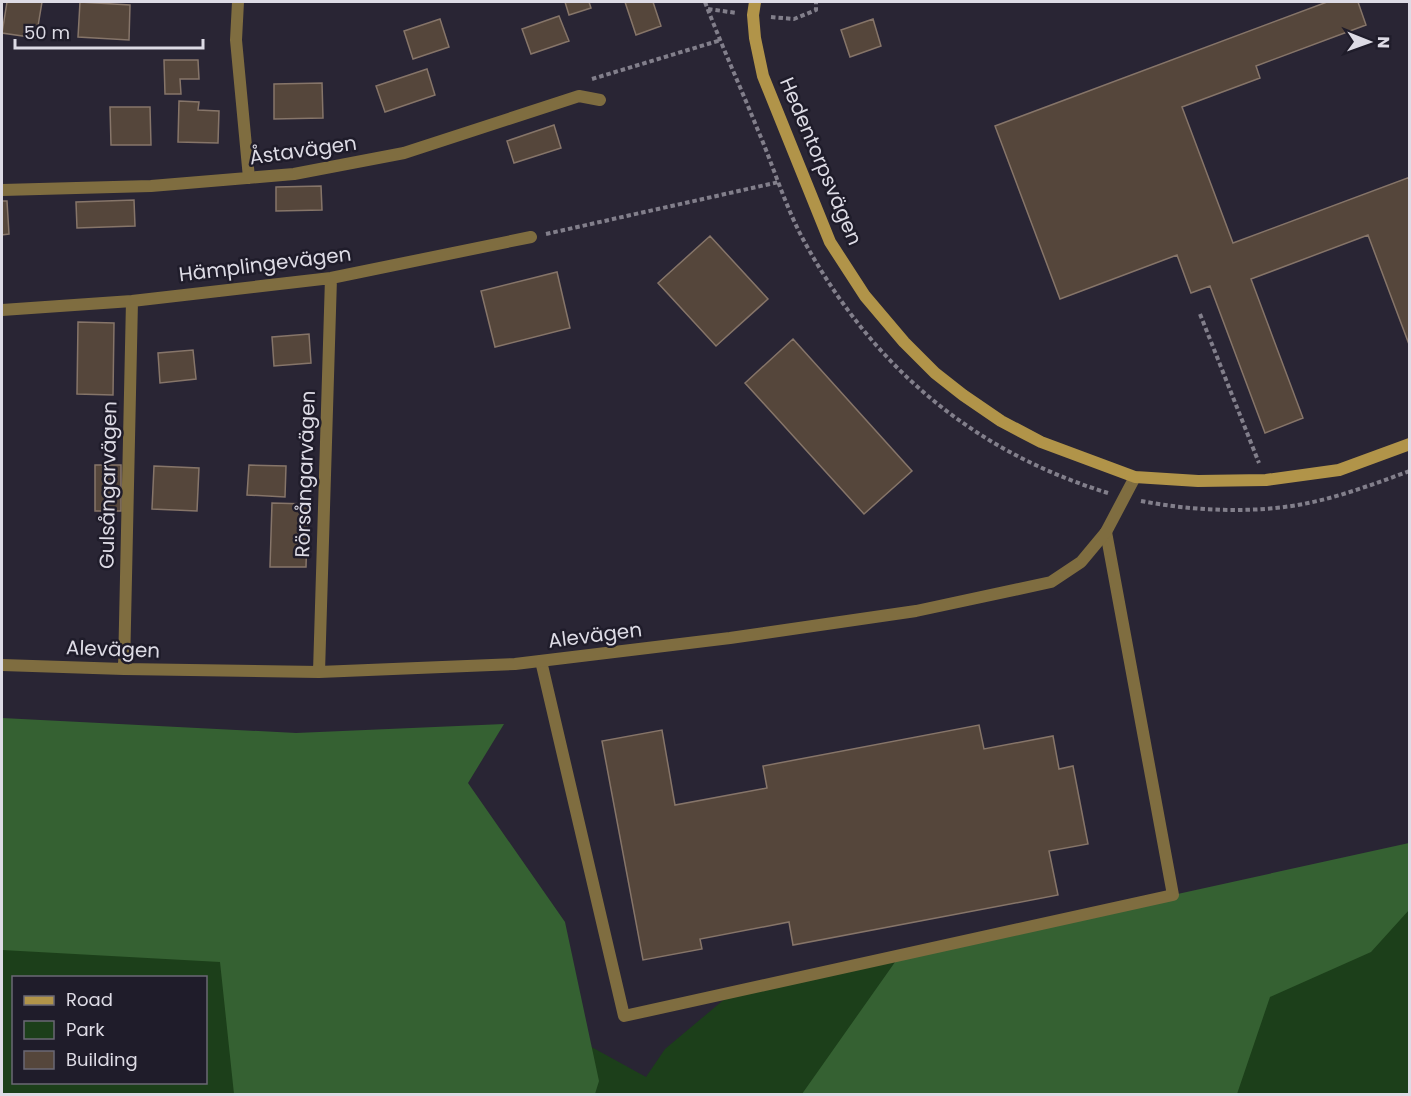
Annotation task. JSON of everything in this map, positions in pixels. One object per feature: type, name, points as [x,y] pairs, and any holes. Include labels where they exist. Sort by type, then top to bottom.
[{"type":"street","points":[[238,2],[236,40],[249,178]]},
{"type":"street","name":"Hedentorpsvägen","points":[[754,2],[755,38],[763,76],[830,242],[865,296],[904,342],[935,373],[1000,421],[1041,442],[1135,477],[1198,481],[1266,480],[1339,470],[1410,444]]},
{"type":"street","name":"Åstavägen","points":[[2,190],[151,186],[294,174],[404,153],[579,96],[600,100]]},
{"type":"street","name":"Hämplingevägen","points":[[2,310],[132,301],[331,278],[531,237]]},
{"type":"street","name":"Rörsångarvägen","points":[[319,672],[331,278]]},
{"type":"street","name":"Gulsångarvägen","points":[[124,669],[132,301]]},
{"type":"street","name":"Alevägen","points":[[2,665],[319,672],[504,665],[730,638],[916,611],[1052,582],[1080,562],[1106,532],[1135,477]]},
{"type":"street","points":[[542,661],[624,1016],[1173,895],[1106,532]]},
{"type":"path","points":[[705,2],[804,240],[832,288],[862,331],[926,395],[959,422],[1008,452],[1054,474],[1125,498],[1166,506],[1216,509],[1263,508],[1307,503],[1357,490],[1410,471]]},
{"type":"path","points":[[585,82],[721,40]]},
{"type":"path","points":[[531,237],[779,182]]},
{"type":"path","points":[[1200,314],[1266,480]]},
{"type":"green space","points":[[2,718],[296,733],[504,724],[468,783],[565,922],[599,1081],[595,1094],[234,1094],[220,962],[2,950]]},
{"type":"green space","points":[[1409,843],[1409,910],[1371,952],[1270,997],[1237,1094],[802,1094],[900,955]]},
{"type":"green space","points":[[1409,896],[1409,1094],[2,1094],[2,899],[557,1028],[646,1077],[665,1049],[733,992],[900,955],[841,1041]]},
{"type":"building","points":[[7,2],[42,2],[36,38],[2,33]]},
{"type":"building","points":[[80,2],[130,5],[129,40],[78,37]]},
{"type":"building","points":[[565,2],[589,2],[591,8],[569,15]]},
{"type":"building","points":[[625,2],[653,2],[661,26],[636,35]]},
{"type":"building","points":[[1327,2],[1358,2],[1366,25],[1256,66],[1260,78],[1182,107],[1233,243],[1410,177],[1410,347],[1368,235],[1251,279],[1303,418],[1265,433],[1210,286],[1191,293],[1177,255],[1060,299],[995,126]]},
{"type":"building","points":[[559,16],[569,41],[531,54],[522,29]]},
{"type":"building","points":[[440,19],[449,47],[413,59],[404,31]]},
{"type":"building","points":[[873,19],[881,46],[850,57],[841,30]]},
{"type":"building","points":[[164,60],[198,60],[199,79],[180,79],[181,94],[165,94]]},
{"type":"building","points":[[427,69],[435,95],[385,112],[376,86]]},
{"type":"building","points":[[322,83],[323,118],[274,119],[274,84]]},
{"type":"building","points":[[179,101],[199,102],[198,110],[219,111],[218,143],[178,142]]},
{"type":"building","points":[[110,107],[150,107],[151,145],[111,145]]},
{"type":"building","points":[[554,125],[561,148],[514,163],[507,141]]},
{"type":"building","points":[[321,186],[322,210],[276,211],[276,187]]},
{"type":"building","points":[[134,200],[135,226],[77,228],[76,202]]},
{"type":"building","points":[[2,201],[7,201],[9,234],[2,235]]},
{"type":"building","points":[[710,236],[768,299],[716,346],[658,283]]},
{"type":"building","points":[[557,272],[570,328],[495,347],[481,291]]},
{"type":"building","points":[[78,322],[114,323],[113,395],[77,394]]},
{"type":"building","points":[[309,334],[311,363],[274,366],[272,337]]},
{"type":"building","points":[[793,339],[912,471],[864,514],[745,383]]},
{"type":"building","points":[[193,350],[196,379],[160,383],[158,353]]},
{"type":"building","points":[[95,465],[121,465],[121,511],[95,511]]},
{"type":"building","points":[[249,465],[286,466],[285,497],[247,495]]},
{"type":"building","points":[[154,466],[199,468],[197,511],[152,509]]},
{"type":"building","points":[[272,503],[308,504],[306,567],[270,567]]},
{"type":"building","points":[[979,725],[984,749],[1053,736],[1059,769],[1073,766],[1088,844],[1049,851],[1058,895],[793,945],[789,922],[700,939],[702,949],[643,960],[602,741],[662,730],[675,805],[767,788],[763,766]]}]
